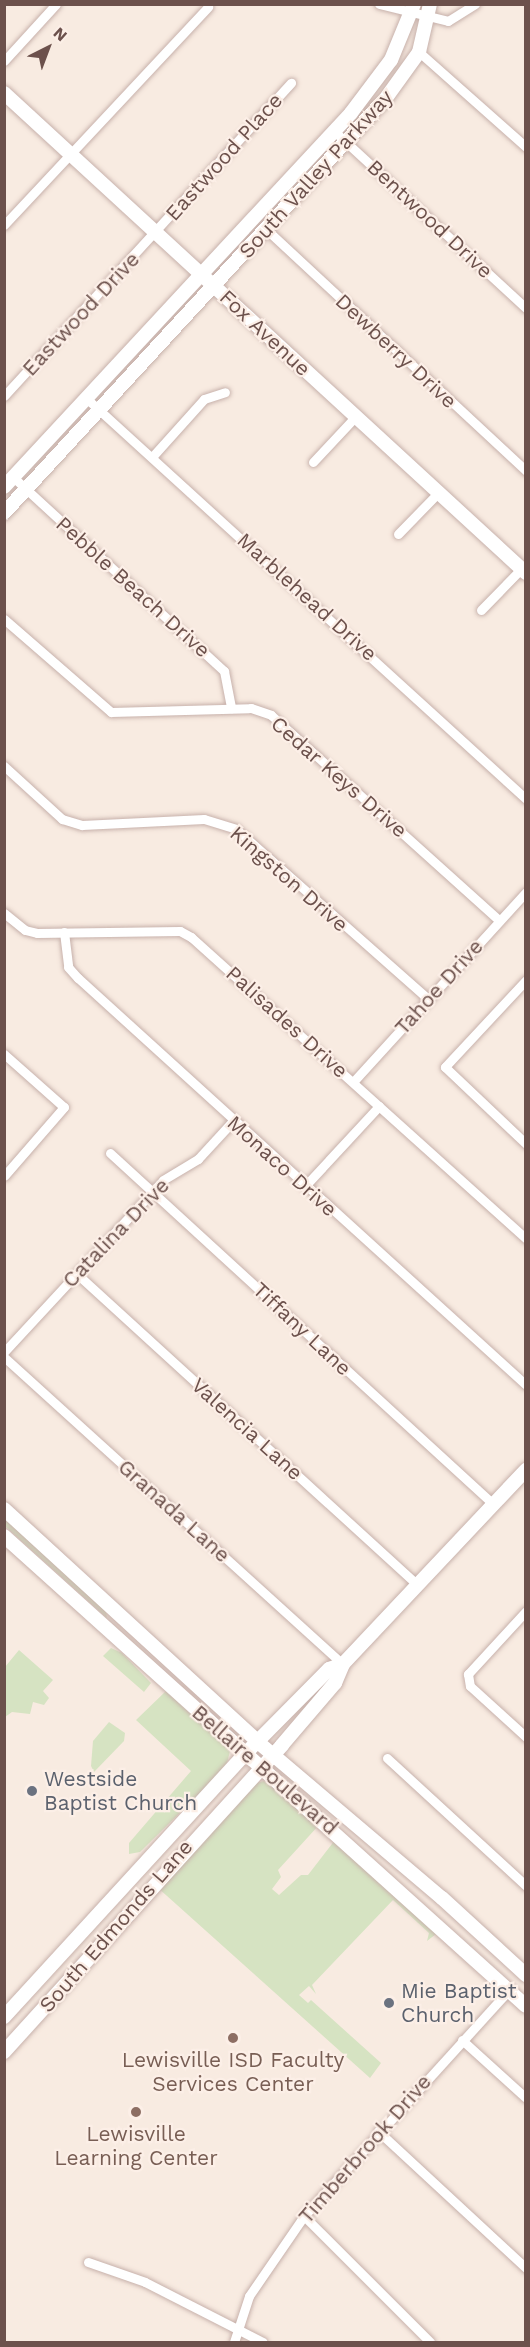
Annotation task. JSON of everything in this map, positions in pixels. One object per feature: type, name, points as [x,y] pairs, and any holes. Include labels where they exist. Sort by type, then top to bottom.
[{"type":"main road","name":"South Valley Parkway","points":[[9,482],[334,131],[391,60],[413,9]]},
{"type":"main road","name":"South Valley Parkway","points":[[4,513],[267,230],[404,76],[418,52],[428,11]]},
{"type":"main road","name":"Fox Avenue","points":[[4,93],[71,152],[523,571]]},
{"type":"main road","name":"South Edmonds Lane","points":[[4,2052],[154,1888],[184,1849],[335,1683],[343,1664],[525,1470]]},
{"type":"main road","name":"Bellaire Boulevard","points":[[4,1509],[259,1743],[442,1898],[525,1974]]},
{"type":"main road","name":"Bellaire Boulevard","points":[[4,1536],[259,1767],[348,1843],[525,2006]]},
{"type":"main road","points":[[111,1632],[123,1618]]},
{"type":"main road","name":"South Edmonds Lane","points":[[4,2017],[245,1754],[259,1743],[329,1669],[343,1664]]},
{"type":"main road","points":[[137,1872],[154,1888]]},
{"type":"main road","points":[[48,1969],[66,1985]]},
{"type":"main road","name":"Timberbrook Drive","points":[[508,1990],[525,1974]]},
{"type":"street","points":[[4,61],[56,4]]},
{"type":"street","points":[[379,4],[428,11],[448,21],[475,4]]},
{"type":"street","points":[[4,225],[208,7]]},
{"type":"street","points":[[418,52],[525,147]]},
{"type":"street","name":"Eastwood Place","points":[[156,232],[291,83]]},
{"type":"street","name":"Bentwood Drive","points":[[334,131],[525,308]]},
{"type":"street","name":"Dewberry Drive","points":[[267,230],[525,471]]},
{"type":"street","name":"Eastwood Drive","points":[[4,396],[156,232]]},
{"type":"street","points":[[152,457],[204,399],[225,392]]},
{"type":"street","name":"Marblehead Drive","points":[[86,398],[525,799]]},
{"type":"street","points":[[313,462],[356,416]]},
{"type":"street","name":"Pebble Beach Drive","points":[[9,482],[27,490],[224,671],[231,708]]},
{"type":"street","points":[[398,534],[438,493]]},
{"type":"street","points":[[481,610],[523,571]]},
{"type":"street","name":"Cedar Keys Drive","points":[[4,619],[111,712],[251,708],[271,715],[499,920]]},
{"type":"street","name":"Kingston Drive","points":[[4,766],[62,819],[82,825],[204,819],[237,829],[428,999]]},
{"type":"street","name":"Tahoe Drive","points":[[353,1082],[525,892]]},
{"type":"street","name":"Palisades Drive","points":[[4,913],[25,930],[180,931],[210,952],[525,1239]]},
{"type":"street","name":"Monaco Drive","points":[[64,932],[68,967],[233,1121],[525,1385]]},
{"type":"street","points":[[525,980],[445,1067],[525,1144]]},
{"type":"street","points":[[4,1054],[64,1107],[4,1176]]},
{"type":"street","points":[[305,1186],[379,1106]]},
{"type":"street","name":"Catalina Drive","points":[[4,1352],[152,1191],[163,1180],[198,1159],[233,1121]]},
{"type":"street","name":"Tiffany Lane","points":[[110,1154],[493,1504]]},
{"type":"street","name":"Valencia Lane","points":[[77,1274],[418,1585]]},
{"type":"street","name":"Granada Lane","points":[[4,1358],[343,1664]]},
{"type":"street","points":[[525,1611],[468,1674],[470,1686],[525,1737]]},
{"type":"street","points":[[387,1758],[525,1887]]},
{"type":"street","name":"Timberbrook Drive","points":[[234,2343],[236,2331],[256,2284],[304,2216],[508,1990]]},
{"type":"street","points":[[462,2040],[525,2098]]},
{"type":"street","points":[[378,2132],[525,2268]]},
{"type":"street","points":[[304,2216],[430,2343]]},
{"type":"street","points":[[88,2262],[145,2282],[263,2343]]},
{"type":"green space","points":[[4,1515],[106,1611],[107,1618],[5,1526]]},
{"type":"green space","points":[[111,1648],[122,1653],[151,1683],[144,1692],[103,1656]]},
{"type":"green space","points":[[19,1650],[53,1680],[43,1691],[49,1698],[44,1705],[33,1702],[30,1714],[12,1712],[5,1717],[5,1667]]},
{"type":"green space","points":[[166,1691],[230,1751],[227,1763],[197,1796],[140,1852],[129,1854],[129,1843],[191,1771],[136,1720]]},
{"type":"green space","points":[[109,1722],[125,1733],[124,1741],[94,1772],[91,1766],[93,1741]]},
{"type":"green space","points":[[264,1781],[319,1825],[278,1870],[281,1877],[272,1889],[279,1895],[301,1875],[308,1875],[335,1840],[436,1934],[427,1941],[429,1933],[393,1900],[312,1985],[316,1994],[309,1986],[299,1995],[308,2003],[311,2000],[381,2063],[370,2078],[157,1887],[253,1784]]},
{"type":"place","name":"Westside Baptist Church","points":[[32,1791]]},
{"type":"place","name":"Mie Baptist Church","points":[[389,2003]]},
{"type":"place","name":"Lewisville ISD Faculty Services Center","points":[[233,2038]]},
{"type":"place","name":"Lewisville Learning Center","points":[[136,2112]]}]
